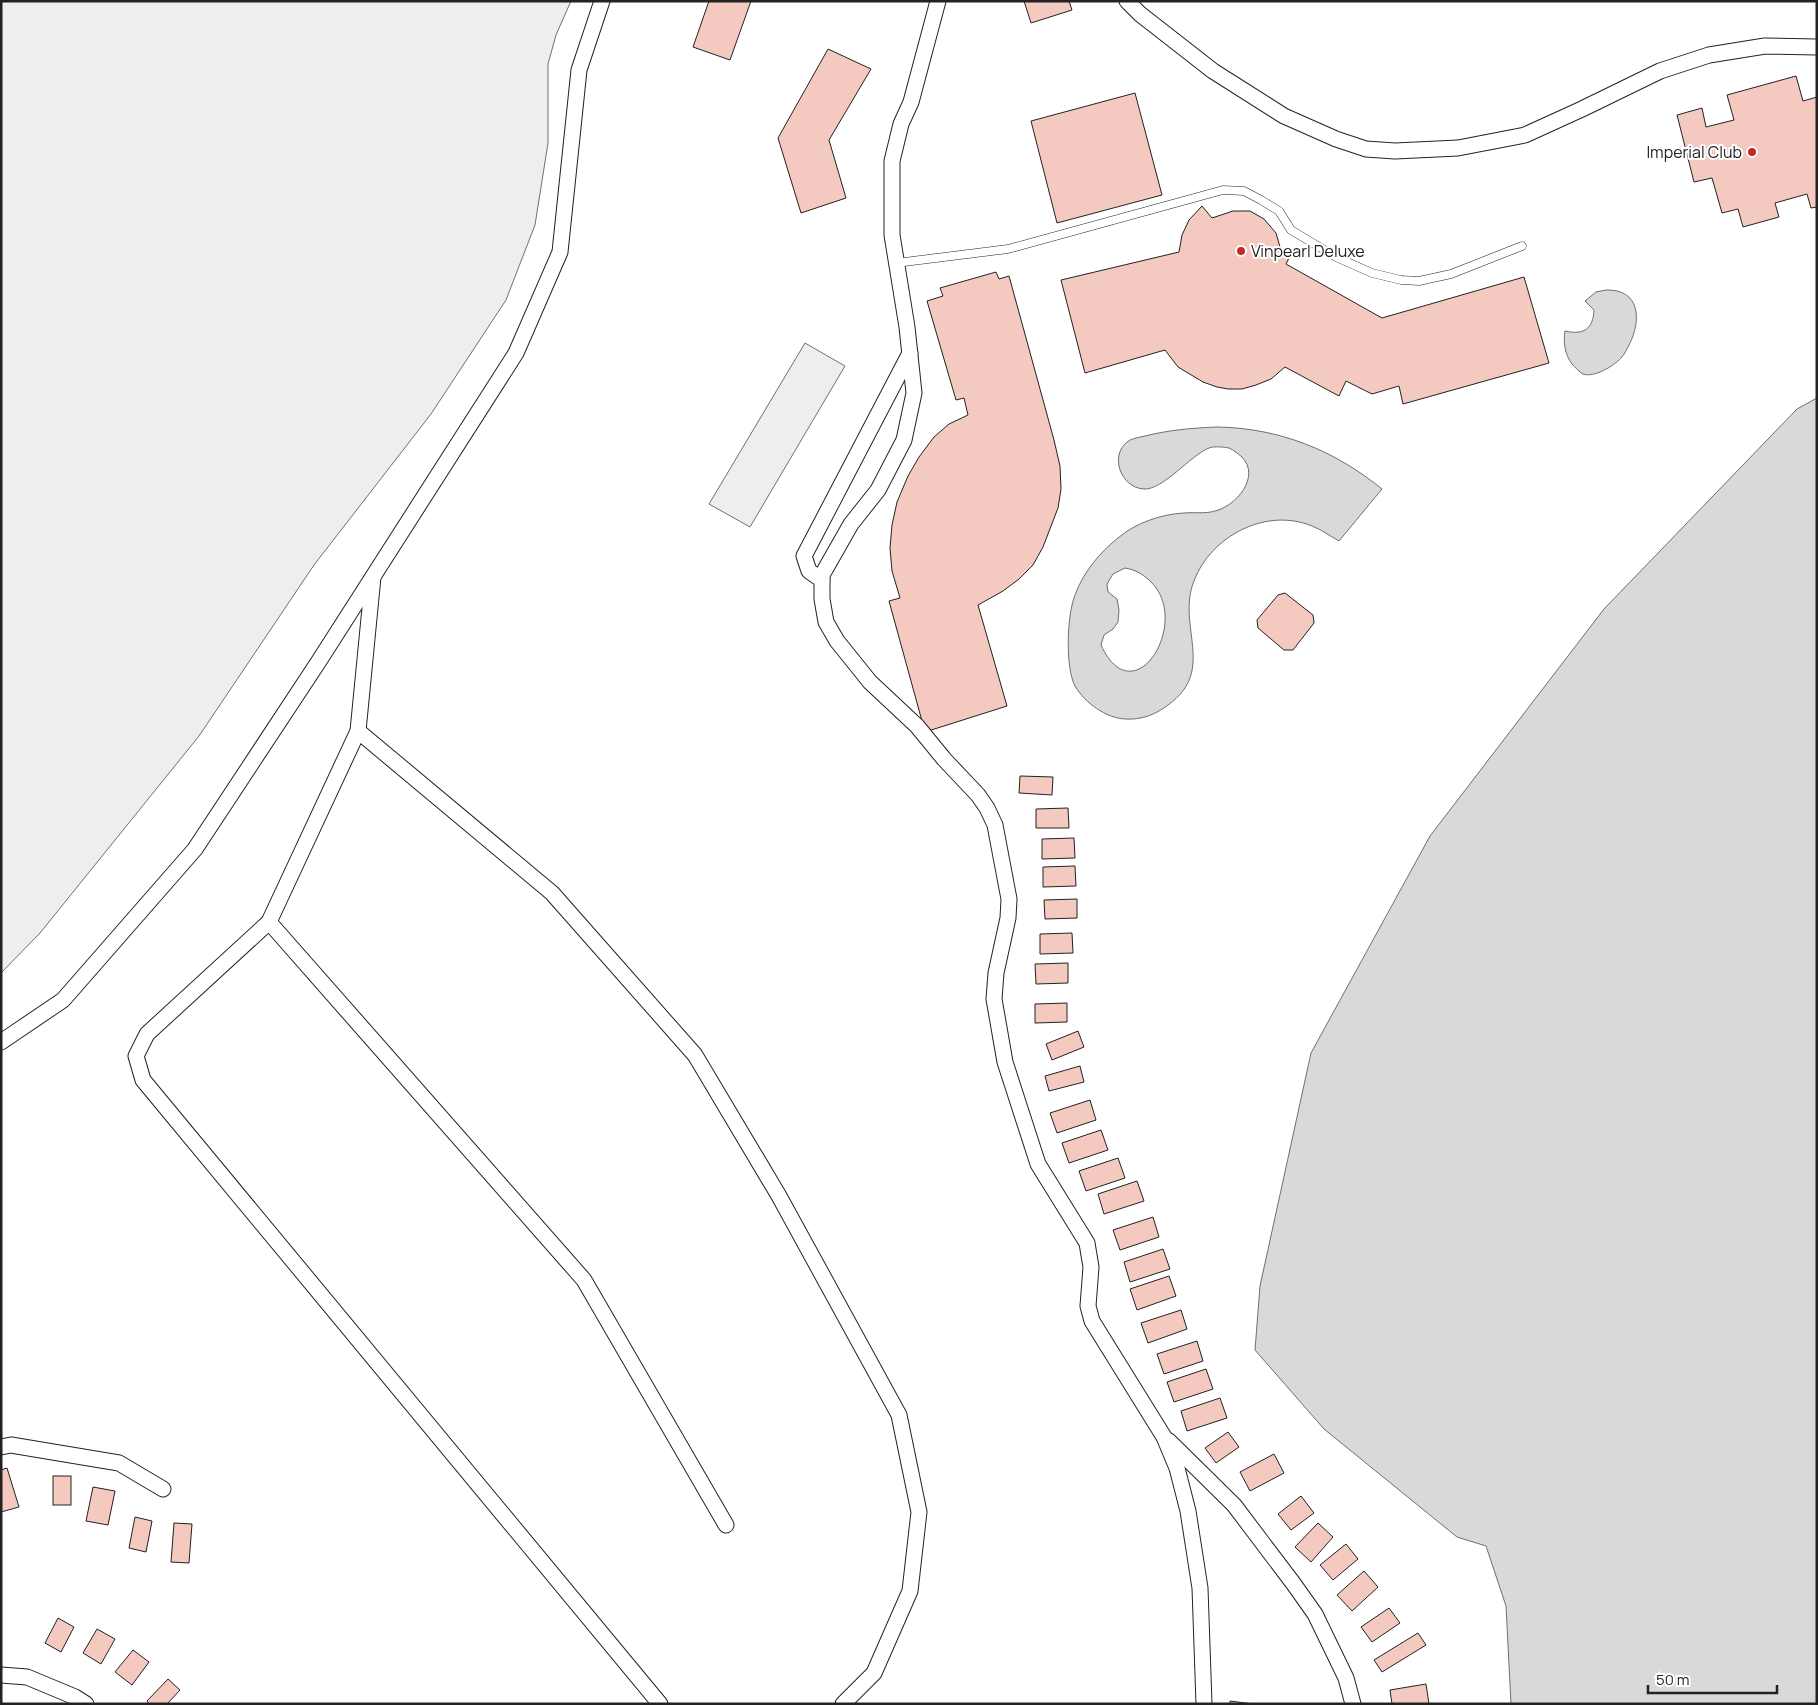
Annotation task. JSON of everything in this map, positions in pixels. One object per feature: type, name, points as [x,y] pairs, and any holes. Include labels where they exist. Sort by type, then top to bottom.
[{"type":"street","points":[[1,1042],[63,1000],[195,849],[373,577],[516,353],[560,252],[579,70],[602,1]]},
{"type":"street","points":[[938,1],[911,102],[901,124],[892,162],[892,236],[910,353],[914,393],[904,440],[878,490],[851,524],[822,575],[822,599],[826,622],[837,641],[870,682],[917,726],[944,759],[978,795],[995,825],[1009,899],[1008,918],[996,973],[994,999],[1004,1062],[1038,1164],[1087,1243],[1091,1267],[1088,1306],[1092,1321],[1164,1437],[1177,1468],[1188,1511],[1200,1588],[1204,1704]]},
{"type":"street","points":[[1126,1],[1213,71],[1284,116],[1336,139],[1366,149],[1395,151],[1458,148],[1525,135],[1660,71],[1709,55],[1765,46],[1817,47]]},
{"type":"street","points":[[822,580],[809,571],[804,556],[910,353]]},
{"type":"street","points":[[373,577],[358,731],[269,922],[147,1034],[136,1056],[143,1080],[660,1704]]},
{"type":"street","points":[[358,731],[552,893],[695,1055],[779,1196],[899,1415],[919,1512],[910,1591],[874,1673],[843,1704]]},
{"type":"street","points":[[269,922],[584,1280],[726,1525]]},
{"type":"street","points":[[1164,1437],[1234,1505],[1304,1598],[1315,1614],[1346,1678],[1353,1704]]},
{"type":"street","points":[[1,1447],[11,1445],[119,1463],[163,1489]]},
{"type":"street","points":[[1,1675],[27,1678],[75,1697],[86,1704]]},
{"type":"lane","points":[[896,263],[1008,250],[1223,190],[1244,192],[1261,200],[1279,211],[1291,230],[1336,257],[1372,273],[1401,280],[1419,281],[1451,274],[1522,246]]},
{"type":"shaded area","points":[[1,1],[571,1],[556,35],[548,64],[548,143],[535,225],[506,300],[431,414],[314,565],[199,736],[40,933],[1,973]]},
{"type":"shaded area","points":[[1606,290],[1617,291],[1632,300],[1635,308],[1636,326],[1629,345],[1618,361],[1598,373],[1583,374],[1572,364],[1566,353],[1564,344],[1565,331],[1577,332],[1586,330],[1592,322],[1594,310],[1585,301],[1596,292]]},
{"type":"shaded area","points":[[805,343],[845,366],[750,527],[709,504]]},
{"type":"shaded area","points":[[1817,398],[1817,1704],[1511,1704],[1506,1606],[1486,1546],[1457,1537],[1324,1429],[1255,1350],[1260,1286],[1311,1053],[1430,836],[1604,609],[1797,409]]},
{"type":"shaded area","points":[[1217,427],[1240,428],[1262,432],[1305,444],[1345,463],[1382,489],[1339,541],[1312,526],[1294,521],[1277,520],[1259,523],[1227,539],[1213,551],[1202,565],[1194,581],[1189,614],[1193,662],[1190,677],[1182,691],[1163,709],[1148,716],[1137,719],[1125,719],[1103,713],[1090,704],[1079,692],[1075,686],[1070,667],[1068,641],[1070,615],[1075,595],[1082,579],[1098,557],[1132,528],[1158,517],[1204,513],[1223,508],[1244,490],[1249,473],[1247,465],[1236,452],[1229,448],[1214,447],[1202,452],[1160,484],[1144,489],[1129,483],[1123,476],[1118,461],[1120,453],[1123,446],[1133,439],[1172,431]],"holes":[[[1125,568],[1139,573],[1151,582],[1162,599],[1165,619],[1162,638],[1154,656],[1142,667],[1128,671],[1114,665],[1101,645],[1104,635],[1113,629],[1118,622],[1119,610],[1117,599],[1108,592],[1107,584],[1113,574]]]},
{"type":"building","points":[[709,1],[751,1],[730,60],[693,47]]},
{"type":"building","points":[[1024,1],[1069,1],[1072,10],[1031,23]]},
{"type":"building","points":[[828,49],[871,69],[829,140],[846,198],[801,213],[778,138]]},
{"type":"building","name":"Imperial Club","points":[[1796,76],[1803,101],[1817,97],[1817,207],[1811,208],[1807,194],[1775,203],[1779,217],[1743,227],[1738,209],[1722,213],[1712,178],[1694,182],[1677,115],[1702,108],[1706,127],[1734,120],[1727,95]]},
{"type":"building","points":[[1135,93],[1162,195],[1057,223],[1031,121]]},
{"type":"building","points":[[1202,206],[1212,218],[1233,211],[1250,211],[1264,219],[1276,233],[1280,247],[1291,254],[1286,264],[1382,318],[1524,277],[1549,363],[1403,404],[1399,386],[1372,394],[1346,381],[1339,396],[1285,367],[1271,379],[1256,385],[1242,389],[1217,387],[1203,382],[1178,367],[1165,350],[1085,373],[1061,280],[1179,252],[1182,235],[1189,220]]},
{"type":"building","points":[[996,272],[999,279],[1009,276],[1054,440],[1060,466],[1061,489],[1058,508],[1043,547],[1033,565],[1003,591],[978,605],[1007,706],[925,732],[889,601],[900,598],[892,571],[890,548],[892,525],[897,502],[908,476],[919,457],[934,437],[949,424],[968,415],[964,398],[956,400],[927,301],[943,296],[940,288]]},
{"type":"building","points":[[1285,593],[1313,615],[1314,623],[1293,650],[1284,650],[1258,628],[1257,620],[1278,595]]},
{"type":"building","points":[[1020,776],[1053,777],[1052,795],[1019,793]]},
{"type":"building","points":[[1068,808],[1069,828],[1036,828],[1036,809]]},
{"type":"building","points":[[1074,838],[1075,858],[1042,859],[1042,839]]},
{"type":"building","points":[[1075,866],[1076,886],[1043,887],[1043,867]]},
{"type":"building","points":[[1077,899],[1077,918],[1045,919],[1044,900]]},
{"type":"building","points":[[1072,933],[1073,953],[1040,954],[1040,934]]},
{"type":"building","points":[[1068,963],[1068,983],[1036,984],[1035,964]]},
{"type":"building","points":[[1067,1003],[1067,1022],[1035,1023],[1035,1004]]},
{"type":"building","points":[[1078,1031],[1084,1047],[1052,1060],[1046,1044]]},
{"type":"building","points":[[1080,1066],[1084,1082],[1049,1091],[1045,1076]]},
{"type":"building","points":[[1090,1100],[1096,1120],[1057,1133],[1050,1113]]},
{"type":"building","points":[[1101,1130],[1108,1150],[1069,1163],[1062,1143]]},
{"type":"building","points":[[1118,1158],[1125,1178],[1086,1191],[1079,1171]]},
{"type":"building","points":[[1137,1181],[1144,1201],[1104,1214],[1098,1194]]},
{"type":"building","points":[[1153,1217],[1159,1237],[1120,1250],[1113,1230]]},
{"type":"building","points":[[1163,1249],[1170,1269],[1130,1282],[1124,1262]]},
{"type":"building","points":[[1169,1276],[1176,1296],[1137,1310],[1130,1289]]},
{"type":"building","points":[[1181,1310],[1187,1329],[1148,1343],[1141,1323]]},
{"type":"building","points":[[1197,1341],[1203,1361],[1164,1374],[1157,1354]]},
{"type":"building","points":[[1206,1369],[1213,1389],[1174,1402],[1167,1382]]},
{"type":"building","points":[[1220,1398],[1227,1418],[1187,1431],[1181,1411]]},
{"type":"building","points":[[1228,1432],[1239,1447],[1216,1463],[1205,1448]]},
{"type":"building","points":[[1274,1454],[1284,1473],[1250,1491],[1240,1472]]},
{"type":"building","points":[[7,1468],[19,1507],[1,1512],[1,1470]]},
{"type":"building","points":[[53,1476],[71,1476],[71,1505],[53,1505]]},
{"type":"building","points":[[93,1487],[115,1491],[108,1525],[86,1521]]},
{"type":"building","points":[[1301,1496],[1314,1513],[1291,1530],[1278,1514]]},
{"type":"building","points":[[135,1517],[152,1521],[146,1552],[129,1548]]},
{"type":"building","points":[[174,1523],[192,1524],[189,1563],[171,1562]]},
{"type":"building","points":[[1318,1523],[1333,1537],[1311,1562],[1295,1547]]},
{"type":"building","points":[[1346,1544],[1358,1559],[1333,1580],[1320,1565]]},
{"type":"building","points":[[1364,1571],[1378,1587],[1352,1611],[1337,1595]]},
{"type":"building","points":[[1389,1608],[1400,1623],[1372,1642],[1361,1627]]},
{"type":"building","points":[[58,1618],[74,1627],[61,1652],[45,1643]]},
{"type":"building","points":[[97,1629],[115,1639],[101,1664],[83,1653]]},
{"type":"building","points":[[1418,1633],[1426,1645],[1382,1672],[1374,1660]]},
{"type":"building","points":[[133,1650],[149,1662],[132,1685],[115,1672]]},
{"type":"building","points":[[168,1679],[180,1690],[167,1704],[149,1704],[147,1701]]},
{"type":"building","points":[[1426,1684],[1429,1704],[1392,1704],[1390,1690]]},
{"type":"building","points":[[1230,1701],[1253,1704],[1230,1704]]},
{"type":"place","name":"Imperial Club","points":[[1752,152]]},
{"type":"place","name":"Vinpearl Deluxe","points":[[1241,251]]}]
